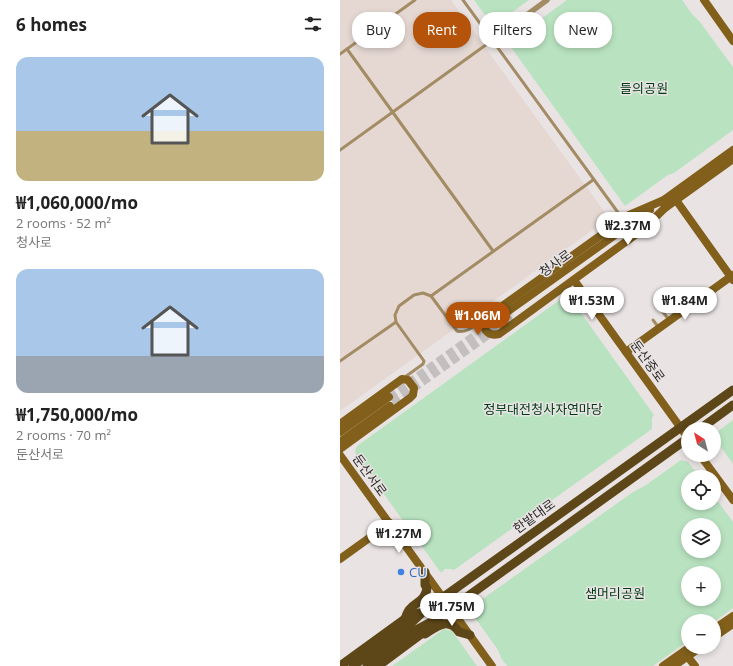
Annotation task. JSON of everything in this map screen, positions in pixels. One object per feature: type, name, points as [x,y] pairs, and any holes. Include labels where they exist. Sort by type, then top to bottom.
[{"type":"main road","name":"한밭대로","points":[[689,422],[733,390]]},
{"type":"main road","points":[[710,422],[733,405]]},
{"type":"main road","name":"한밭대로","points":[[353,666],[409,625],[424,611],[681,428]]},
{"type":"main road","name":"한밭대로","points":[[367,666],[416,630],[435,620],[681,443]]},
{"type":"main road","points":[[404,619],[409,610],[424,597],[427,588],[425,585],[425,572]]},
{"type":"main road","points":[[340,666],[404,619],[424,611]]},
{"type":"main road","points":[[378,666],[420,635],[435,620]]},
{"type":"main road","points":[[420,635],[424,635],[445,623],[456,628],[458,632],[470,635]]},
{"type":"street","points":[[530,12],[547,0]]},
{"type":"street","points":[[704,0],[733,41]]},
{"type":"street","name":"청사로","points":[[509,315],[666,202],[733,150]]},
{"type":"street","name":"청사로","points":[[666,202],[676,200],[733,159]]},
{"type":"street","points":[[626,352],[669,320],[732,277],[676,200]]},
{"type":"street","points":[[666,202],[642,230],[574,280],[499,334],[493,335],[487,332],[484,322],[487,317],[629,215],[666,202]]},
{"type":"street","name":"둔산중로","points":[[574,280],[681,428]]},
{"type":"street","points":[[340,424],[402,379],[408,380],[414,388],[413,395],[410,398],[340,449]]},
{"type":"street","points":[[340,432],[391,400],[340,442]]},
{"type":"street","name":"둔산서로","points":[[340,454],[492,666]]},
{"type":"street","points":[[705,462],[733,500]]},
{"type":"street","points":[[340,559],[390,523]]},
{"type":"street","points":[[721,624],[733,616]]},
{"type":"street","points":[[721,632],[733,624]]},
{"type":"street","points":[[663,666],[684,654]]},
{"type":"street","points":[[674,666],[685,654]]},
{"type":"street","points":[[688,654],[694,666]]},
{"type":"lane","points":[[340,54],[415,0]]},
{"type":"lane","points":[[463,0],[479,22]]},
{"type":"lane","points":[[340,150],[481,48]]},
{"type":"lane","points":[[498,48],[623,220]]},
{"type":"lane","points":[[347,49],[493,251]]},
{"type":"lane","points":[[431,296],[593,180]]},
{"type":"lane","points":[[399,381],[423,364],[424,361],[396,322],[395,315],[399,306],[414,295],[423,293],[431,296],[459,332],[466,331],[487,317]]},
{"type":"lane","points":[[663,312],[669,320]]},
{"type":"lane","points":[[653,320],[659,328]]},
{"type":"lane","points":[[340,361],[396,322]]},
{"type":"shaded area","points":[[340,0],[451,0],[460,12],[413,12],[413,48],[471,48],[471,28],[479,39],[479,48],[486,48],[609,218],[340,411]]},
{"type":"green space","points":[[474,0],[529,0],[512,12],[483,12]]},
{"type":"green space","name":"들의공원","points":[[567,0],[682,0],[733,67],[733,130],[674,173],[668,175],[625,206],[512,48],[546,48],[546,15]]},
{"type":"green space","name":"정부대전청사자연마당","points":[[561,299],[571,299],[654,415],[652,418],[652,429],[454,570],[445,569],[441,573],[418,541],[421,538],[415,530],[411,532],[356,455],[355,451],[357,446]]},
{"type":"green space","points":[[733,420],[733,464],[721,447],[721,429]]},
{"type":"green space","name":"샘머리공원","points":[[681,460],[681,462],[688,462],[694,470],[681,470],[681,510],[721,510],[721,506],[733,522],[733,608],[721,617],[721,614],[681,614],[681,646],[653,666],[507,666],[501,658],[498,650],[473,615],[472,610],[474,605],[633,492],[646,485]]},
{"type":"green space","points":[[444,629],[452,631],[477,666],[392,666]]},
{"type":"tunnel","points":[[389,397],[507,312]]},
{"type":"tunnel","points":[[393,403],[512,318]]},
{"type":"place","name":"CU","points":[[401,572]]}]
